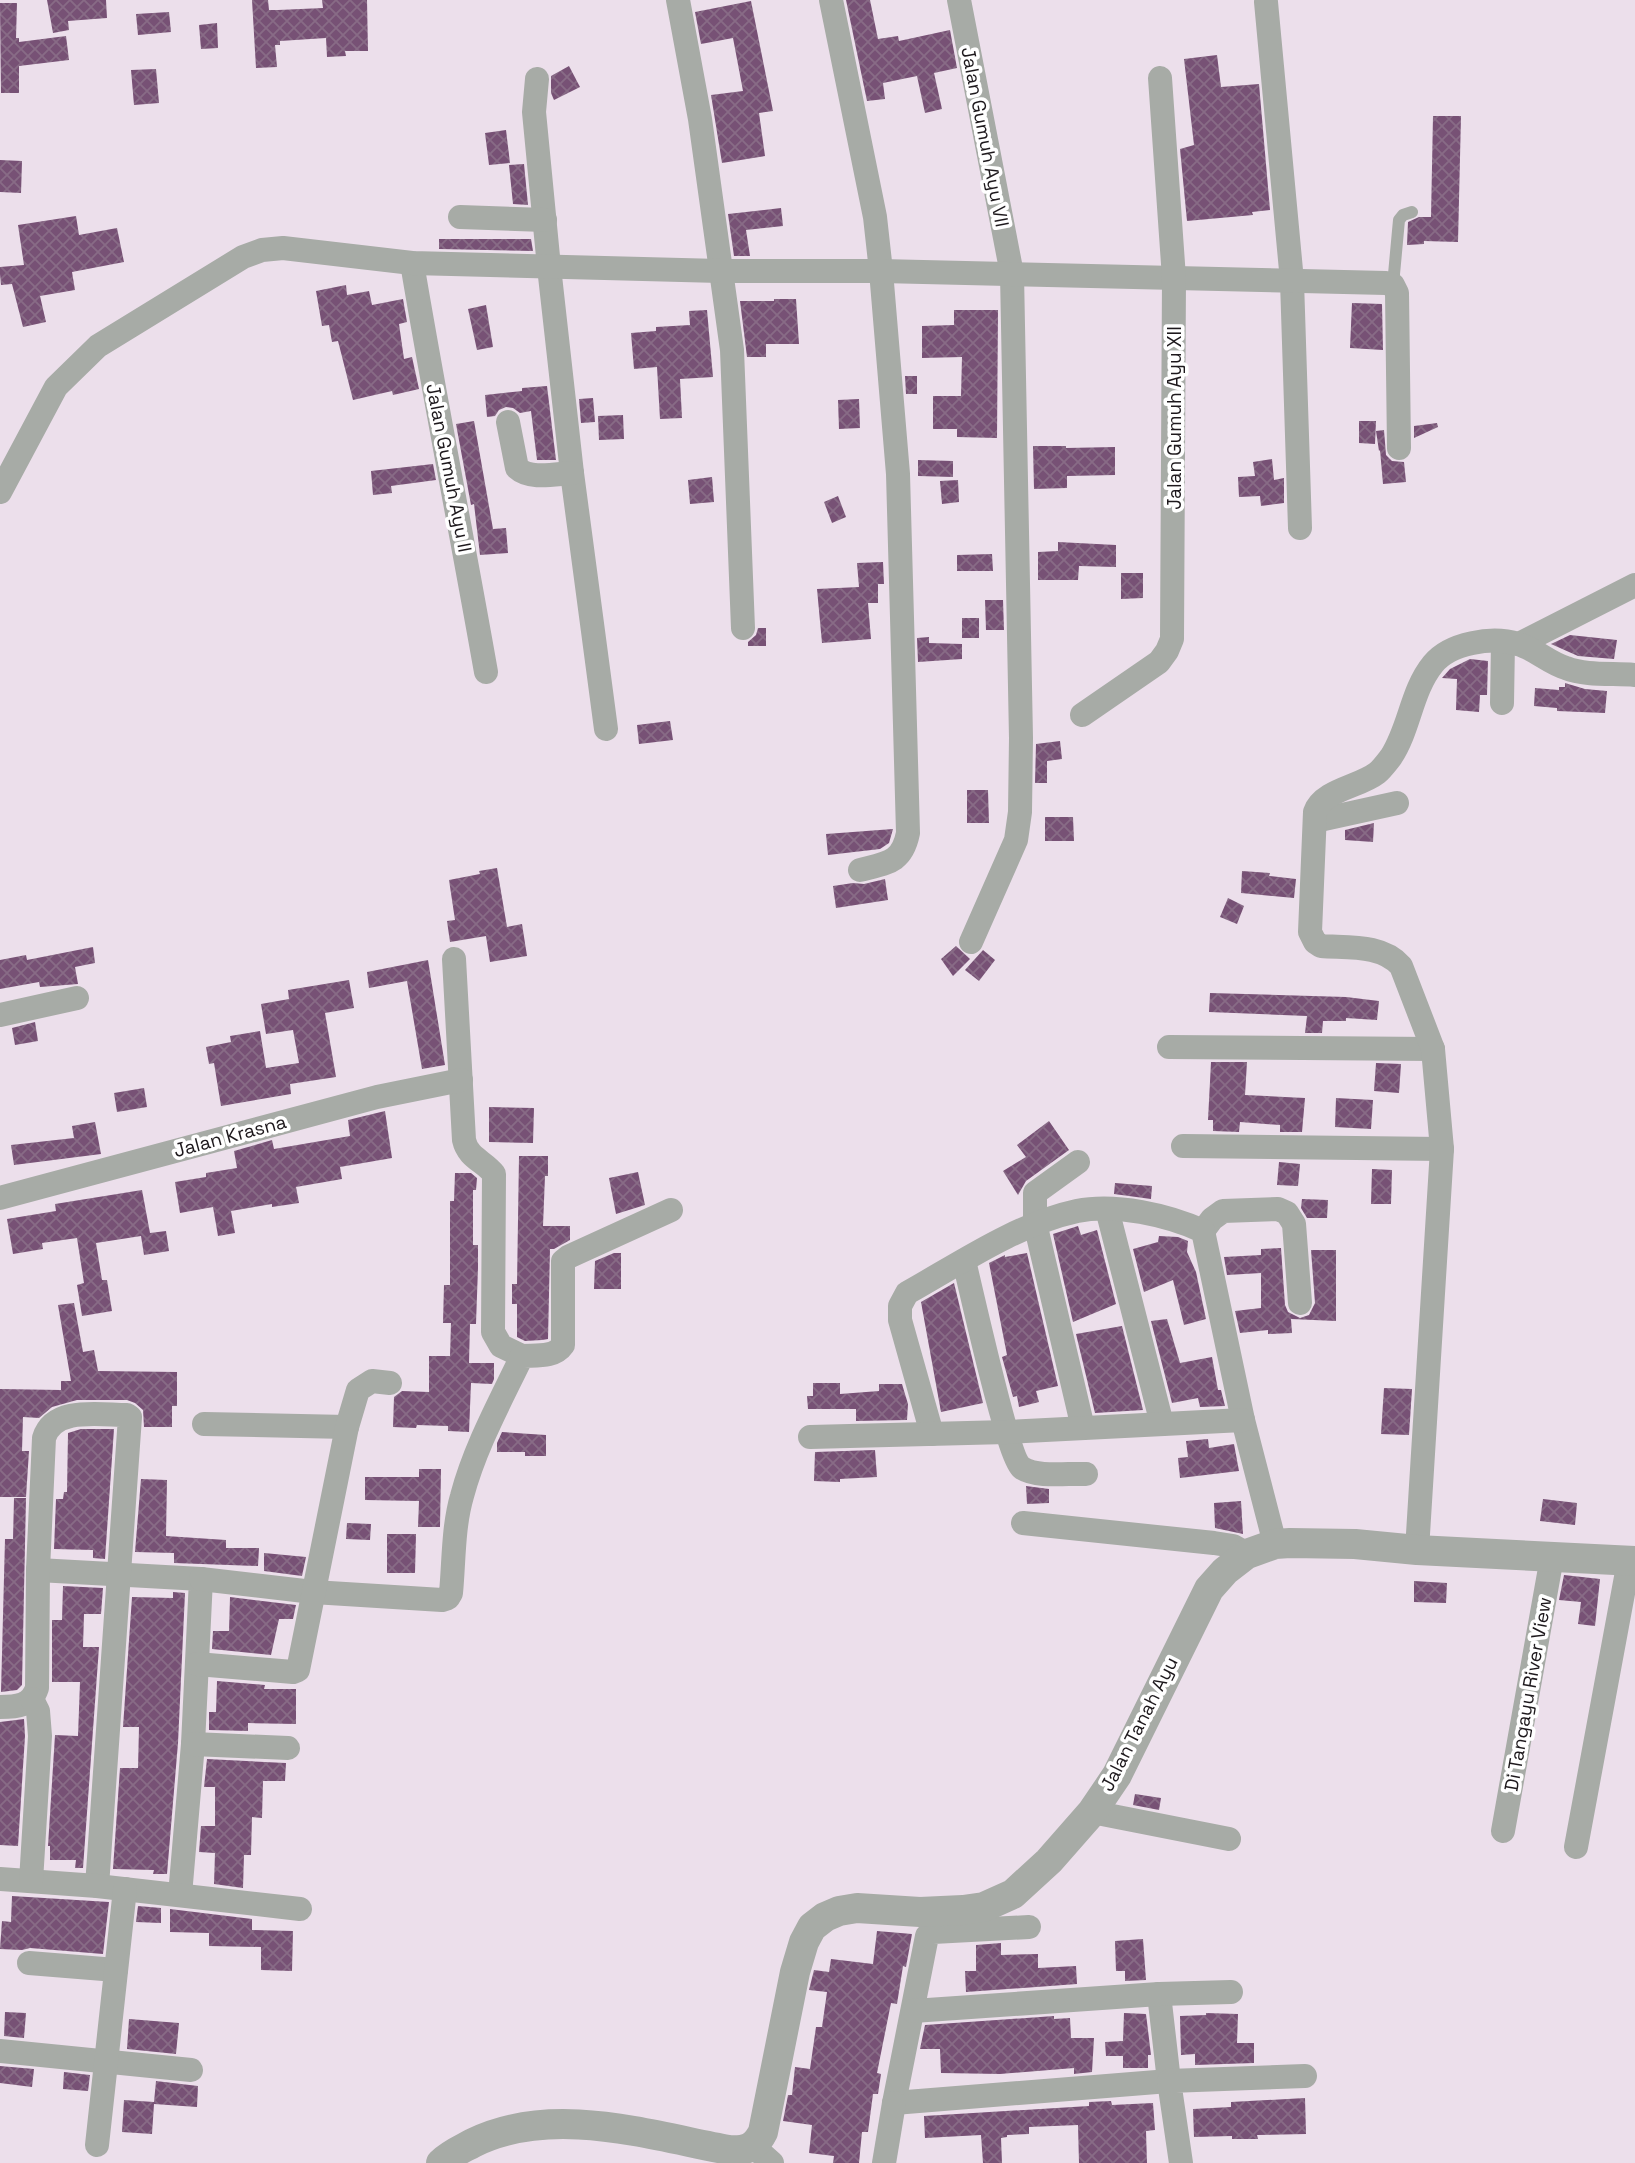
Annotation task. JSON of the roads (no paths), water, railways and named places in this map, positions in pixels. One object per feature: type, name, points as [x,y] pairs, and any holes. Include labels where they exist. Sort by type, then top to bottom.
[{"type":"street","points":[[678,0],[700,119],[732,350],[743,628]]},
{"type":"street","points":[[831,0],[875,217],[898,474],[908,833],[900,856],[887,863],[860,870]]},
{"type":"street","name":"Jalan Gumuh Ayu VII","points":[[959,0],[1012,274],[1021,738],[1020,812],[1016,840],[971,942]]},
{"type":"street","points":[[1266,2],[1292,281],[1300,528]]},
{"type":"street","name":"Jalan Gumuh Ayu XII","points":[[1082,715],[1159,662],[1172,639],[1174,278],[1160,78]]},
{"type":"street","points":[[537,79],[534,112],[549,267],[572,473],[606,729]]},
{"type":"street","points":[[460,217],[545,220]]},
{"type":"street","points":[[0,492],[56,387],[98,346],[243,257],[262,250],[283,248],[412,263],[1386,283],[1393,285],[1397,293],[1399,448]]},
{"type":"street","name":"Jalan Gumuh Ayu II","points":[[412,263],[434,398],[460,523],[486,672]]},
{"type":"street","points":[[508,422],[517,468],[522,473],[572,473]]},
{"type":"street","points":[[1511,643],[1635,585]]},
{"type":"street","points":[[1417,1550],[1442,1149],[1433,1049],[1401,966],[1393,956],[1382,951],[1321,946],[1315,942],[1310,932],[1318,805],[1377,773],[1391,756],[1419,687],[1434,664],[1448,650],[1470,643],[1511,643],[1567,669],[1635,675]]},
{"type":"street","points":[[1502,703],[1511,643]]},
{"type":"street","points":[[1315,821],[1397,803]]},
{"type":"street","points":[[454,959],[466,1148],[469,1154],[494,1174],[492,1332],[501,1346],[522,1356],[548,1354],[559,1350],[563,1345],[562,1265],[565,1259],[671,1210]]},
{"type":"street","points":[[0,1015],[78,998]]},
{"type":"street","points":[[1169,1047],[1433,1049]]},
{"type":"street","name":"Jalan Krasna","points":[[0,1198],[377,1097],[461,1080]]},
{"type":"street","points":[[1183,1146],[1442,1149]]},
{"type":"street","points":[[1078,1162],[1035,1194],[1035,1223],[1083,1428]]},
{"type":"street","points":[[1107,1209],[1163,1424]]},
{"type":"street","points":[[932,1434],[900,1320],[900,1306],[907,1293],[1035,1223],[1079,1211],[1107,1209],[1153,1215],[1186,1223],[1203,1231]]},
{"type":"street","points":[[1275,1544],[1243,1420],[1203,1231],[1212,1219],[1223,1211],[1278,1209],[1287,1213],[1294,1224],[1300,1303]]},
{"type":"street","points":[[964,1261],[1017,1463],[1021,1467],[1038,1472],[1086,1474]]},
{"type":"street","points":[[38,1570],[201,1578],[313,1592],[442,1600],[449,1597],[461,1499],[480,1447],[522,1356]]},
{"type":"street","points":[[197,1664],[293,1672],[298,1670],[347,1427],[358,1390],[372,1381],[390,1384]]},
{"type":"street","points":[[0,1707],[17,1707],[32,1699],[37,1688],[38,1570],[46,1429],[52,1422],[65,1416],[127,1415],[130,1417],[120,1574],[97,1886]]},
{"type":"street","points":[[810,1437],[1007,1432],[1243,1420]]},
{"type":"street","points":[[204,1424],[347,1427]]},
{"type":"street","points":[[1023,1523],[1214,1543],[1233,1546],[1247,1555]]},
{"type":"street","name":"Jalan Tanah Ayu","points":[[752,2153],[763,2132],[795,1972],[804,1942],[812,1927],[839,1911],[857,1908],[920,1912],[984,1907],[1013,1894],[1049,1861],[1092,1812],[1117,1775],[1209,1589],[1247,1555],[1275,1544],[1355,1544],[1417,1550],[1632,1561]]},
{"type":"street","name":"Di Tangayu River View","points":[[1503,1831],[1552,1557]]},
{"type":"street","points":[[1576,1847],[1632,1561]]},
{"type":"street","points":[[180,1895],[193,1744],[201,1578]]},
{"type":"street","points":[[31,1881],[40,1736],[38,1711],[32,1699]]},
{"type":"street","points":[[193,1744],[288,1748]]},
{"type":"street","points":[[1092,1812],[1229,1839]]},
{"type":"street","points":[[0,1879],[97,1886],[300,1909]]},
{"type":"street","points":[[97,2145],[125,1889]]},
{"type":"street","points":[[884,2163],[927,1936],[933,1932],[1028,1927]]},
{"type":"street","points":[[29,1962],[116,1970]]},
{"type":"street","points":[[912,2011],[1159,1994],[1231,1992]]},
{"type":"street","points":[[1159,1994],[1181,2163]]},
{"type":"street","points":[[0,2051],[191,2070]]},
{"type":"street","points":[[894,2103],[1169,2081],[1305,2076]]},
{"type":"street","points":[[441,2163],[447,2157],[486,2137],[512,2129],[540,2125],[616,2129],[752,2153]]},
{"type":"lane","points":[[1393,285],[1399,220],[1403,215],[1412,212]]}]
